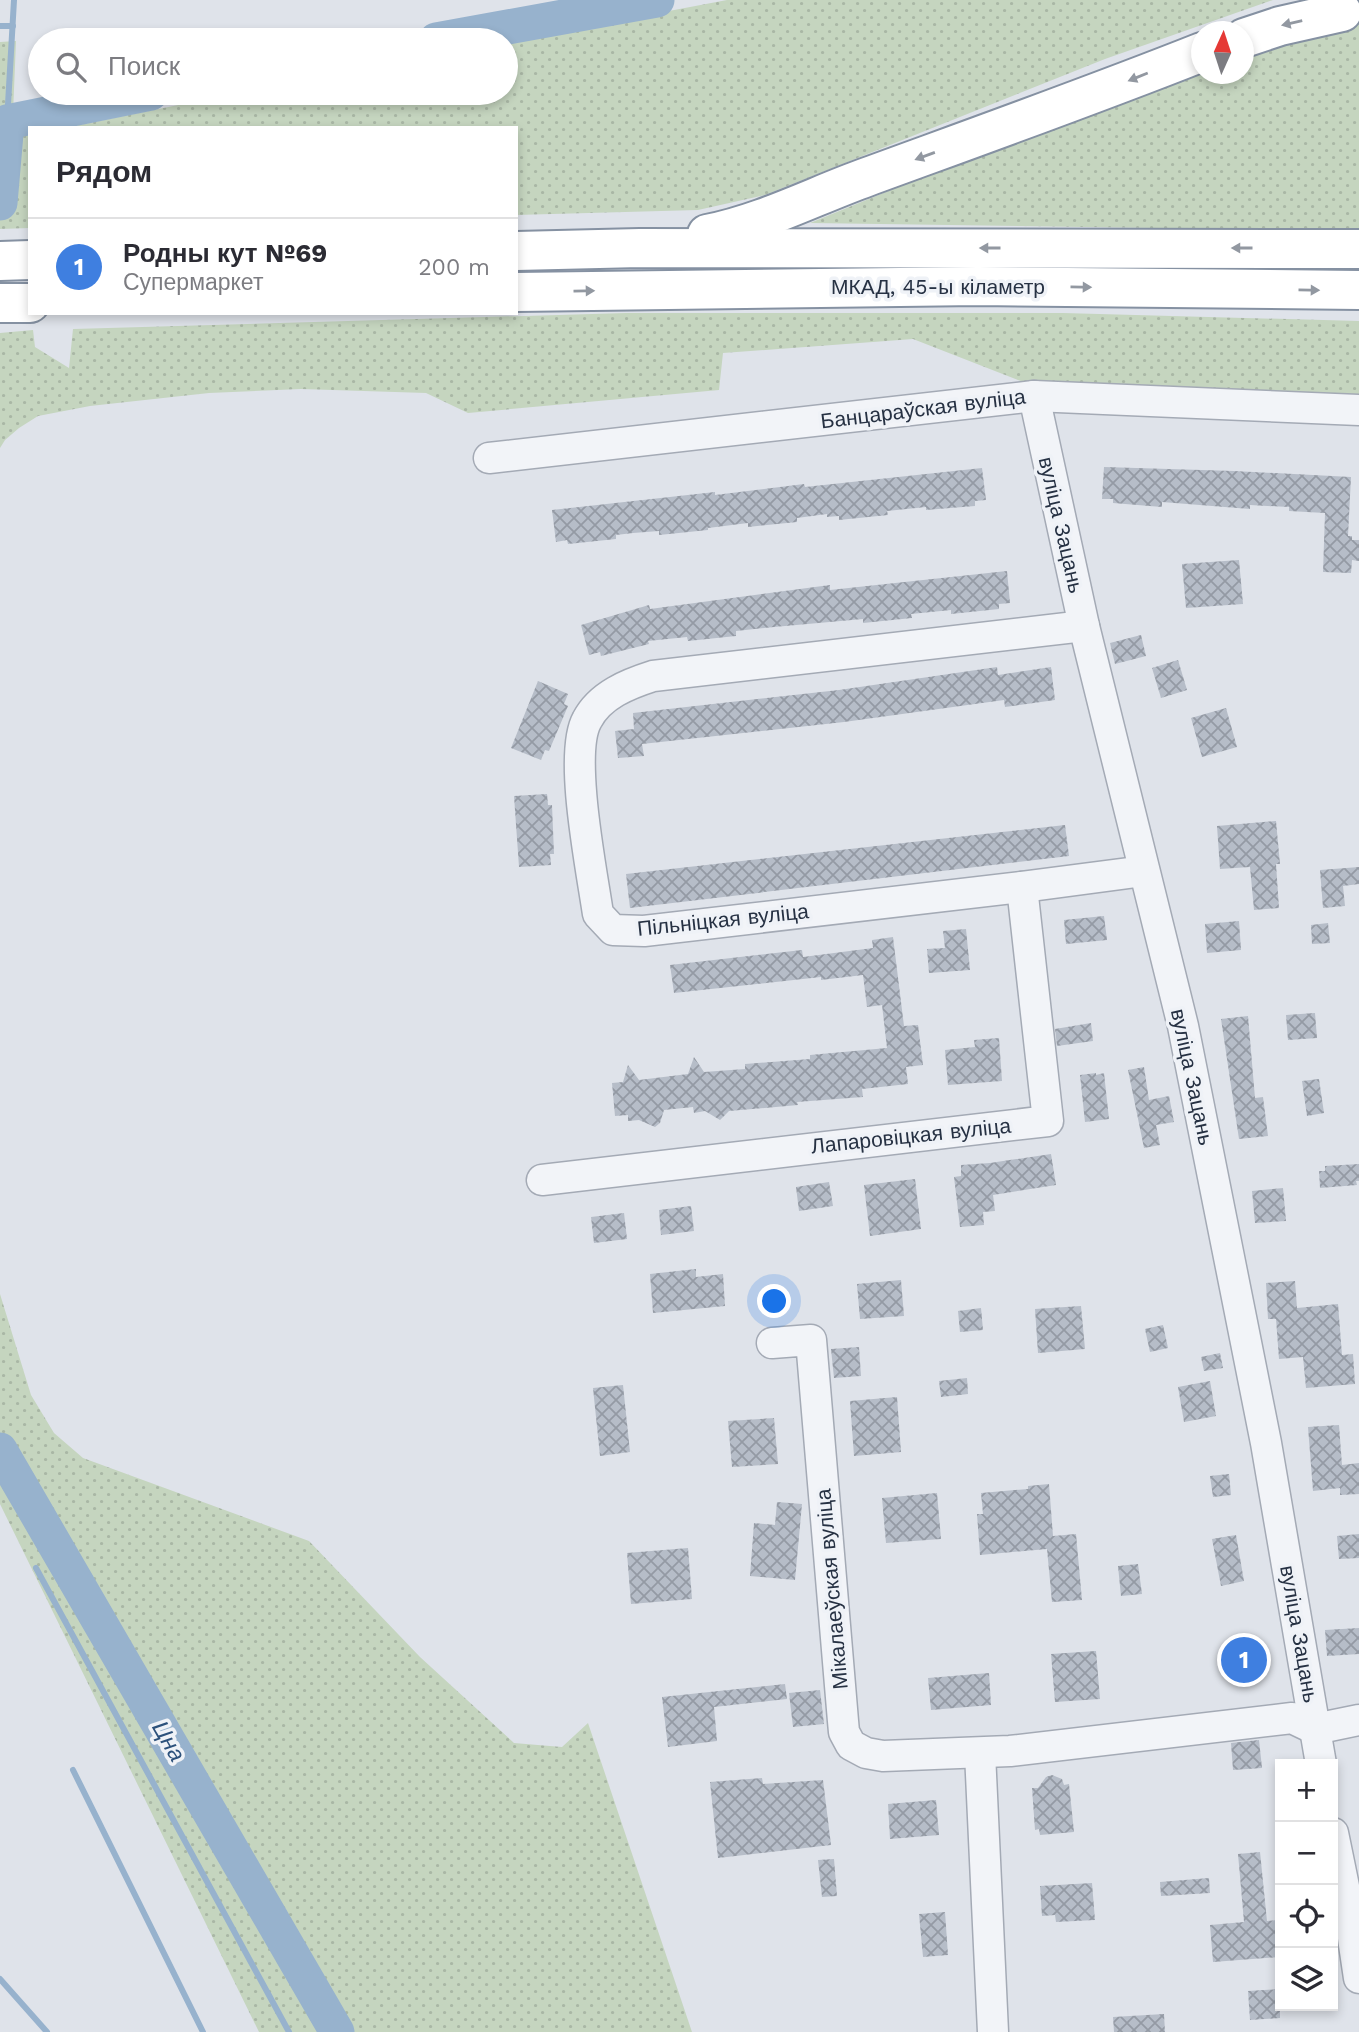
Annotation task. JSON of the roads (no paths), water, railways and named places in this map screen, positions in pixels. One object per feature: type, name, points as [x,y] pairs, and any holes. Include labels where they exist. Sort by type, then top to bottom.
[{"type":"highway","points":[[1254,35],[1347,7]]},
{"type":"highway","points":[[640,248],[740,228],[831,190],[1191,56]]},
{"type":"highway","name":"МКАД, 45-ы кіламетр","points":[[518,251],[640,248],[1359,249]]},
{"type":"highway","points":[[0,261],[28,260]]},
{"type":"highway","name":"МКАД, 45-ы кіламетр","points":[[518,292],[978,286],[1359,290]]},
{"type":"highway","points":[[0,303],[28,303]]},
{"type":"street","name":"Банцараўская вуліца","points":[[489,458],[1034,396],[1359,410]]},
{"type":"street","name":"вуліца Зацань","points":[[1034,396],[1084,626],[1183,1026],[1264,1429],[1320,1759]]},
{"type":"street","name":"Пільніцкая вуліца","points":[[1084,626],[653,676],[624,685],[604,700],[587,720],[580,742],[579,768],[598,914],[613,930],[643,932],[1144,871]]},
{"type":"street","name":"Лапаровіцкая вуліца","points":[[542,1180],[1048,1121],[1022,887]]},
{"type":"street","name":"Мікалаеўская вуліца","points":[[772,1343],[811,1340],[843,1721],[848,1740],[860,1751],[874,1755],[980,1753],[1292,1718],[1315,1728]]},
{"type":"street","points":[[1315,1728],[1359,1720]]},
{"type":"street","points":[[980,1753],[993,2032]]},
{"type":"street","points":[[1338,1857],[1359,1978]]},
{"type":"waterway","points":[[7,122],[14,0]]},
{"type":"waterway","name":"Цна","points":[[502,28],[657,0]]},
{"type":"waterway","points":[[0,26],[13,26]]},
{"type":"waterway","name":"Цна","points":[[0,203],[7,122],[91,105]]},
{"type":"waterway","name":"Цна","points":[[0,1450],[337,2032]]},
{"type":"waterway","points":[[36,1568],[289,2032]]},
{"type":"waterway","points":[[73,1770],[203,2032]]},
{"type":"waterway","points":[[0,1979],[47,2032]]},
{"type":"place","name":"Родны кут №69","points":[[1244,1660]]}]
